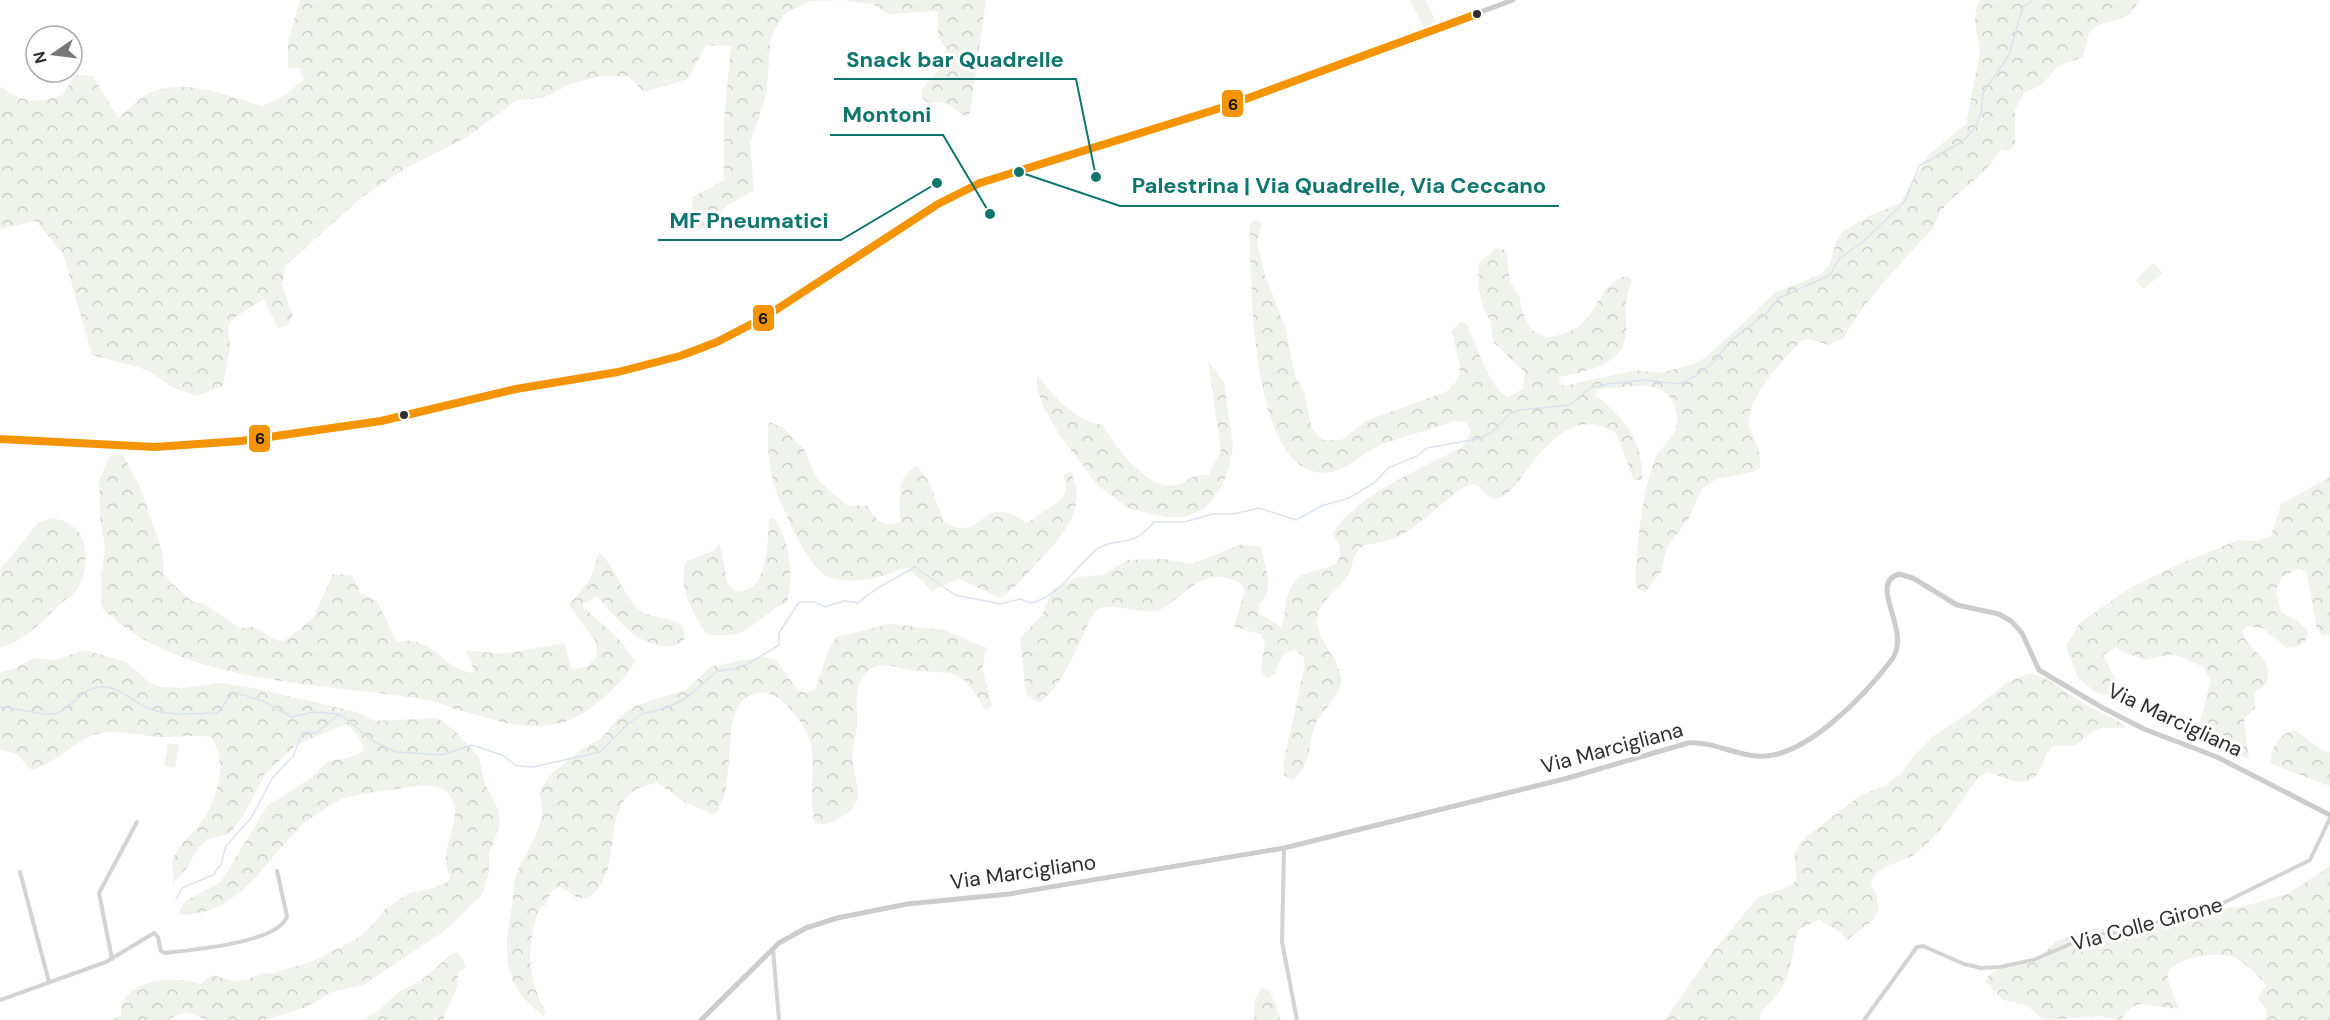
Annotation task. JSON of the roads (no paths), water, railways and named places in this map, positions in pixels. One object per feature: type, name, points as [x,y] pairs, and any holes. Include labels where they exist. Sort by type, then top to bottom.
[{"type":"street","points":[[0,439],[155,447],[241,441],[381,420],[516,389],[610,374],[680,356],[717,342],[765,317],[938,204],[980,183],[1224,107],[1513,0]]},
{"type":"street","name":"Via Marcigliana","points":[[1284,848],[1579,776],[1675,746],[1702,743],[1761,756],[1797,745],[1843,716],[1895,656],[1899,633],[1886,591],[1892,578],[1902,574],[1957,605],[1999,614],[2011,621],[2022,633],[2039,670],[2103,708],[2144,729],[2222,759],[2330,816]]},
{"type":"street","name":"Via Colle Girone","points":[[1864,1020],[1917,947],[1923,946],[1981,968],[2000,967],[2033,960],[2094,934],[2129,933],[2180,914],[2219,905],[2310,860],[2330,816]]},
{"type":"street","points":[[112,959],[99,893],[137,822]]},
{"type":"street","points":[[1284,848],[1282,946],[1297,1020]]},
{"type":"street","name":"Via Marcigliano","points":[[701,1020],[772,948],[814,925],[881,909],[1009,894],[1284,848]]},
{"type":"street","points":[[0,1000],[112,959],[154,933],[158,936],[160,950],[165,953],[231,945],[277,927],[284,923],[287,914],[277,871]]},
{"type":"street","points":[[20,872],[49,982]]},
{"type":"street","points":[[772,948],[779,1020]]},
{"type":"waterway","points":[[0,707],[53,714],[58,713],[86,692],[105,687],[117,690],[144,706],[158,711],[184,714],[218,713],[233,692],[263,701],[292,717],[314,712],[340,714],[373,741],[396,752],[442,755],[472,745],[502,755],[517,766],[533,767],[600,752],[628,724],[642,714],[669,707],[686,698],[717,671],[748,664],[779,645],[779,633],[799,602],[815,602],[825,607],[844,601],[858,603],[878,588],[915,567],[955,595],[1001,604],[1020,599],[1031,603],[1059,588],[1096,550],[1110,543],[1130,540],[1154,522],[1184,522],[1213,514],[1234,514],[1259,508],[1296,520],[1321,506],[1349,498],[1374,483],[1388,468],[1417,456],[1427,448],[1478,439],[1491,433],[1511,413],[1570,405],[1590,388],[1608,384],[1644,380],[1680,384],[1697,375],[1716,360],[1729,342],[1766,314],[1779,298],[1830,275],[1839,259],[1864,241],[1905,201],[1919,166],[1963,141],[1975,128],[1981,113],[1983,93],[2009,55],[2023,7],[2033,0]]},
{"type":"waterway","points":[[176,899],[182,888],[213,875],[221,864],[226,846],[251,818],[273,777],[293,756],[303,732],[316,733],[338,715]]},
{"type":"place","name":"Palestrina | Via Quadrelle, Via Ceccano","points":[[1019,172]]},
{"type":"place","name":"Snack bar Quadrelle","points":[[1096,177]]},
{"type":"place","name":"MF Pneumatici","points":[[937,183]]},
{"type":"place","name":"Montoni","points":[[990,214]]}]
